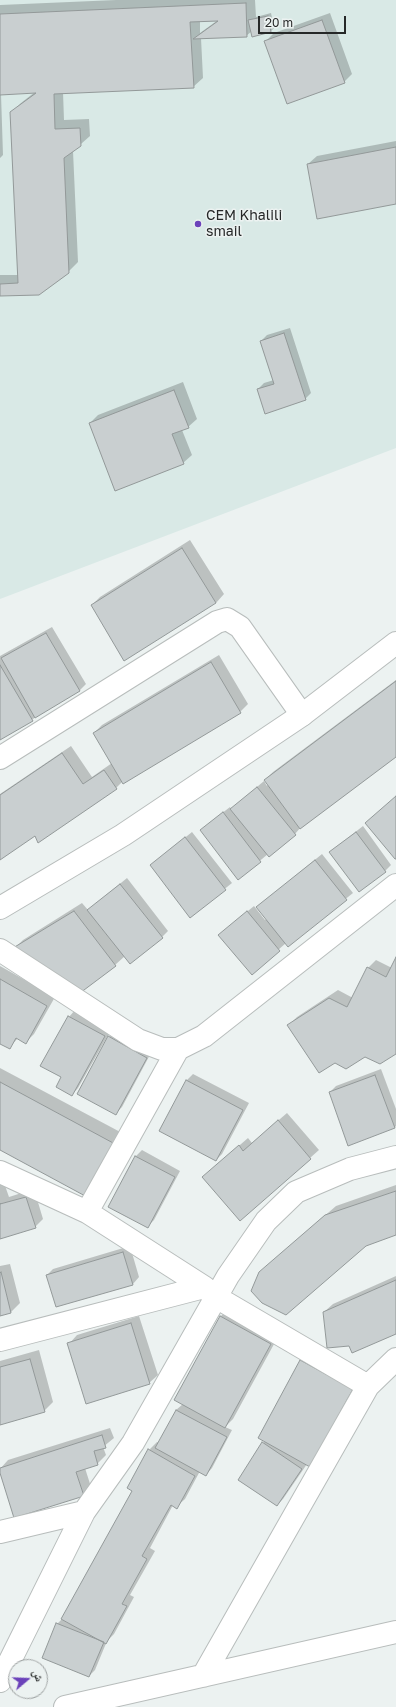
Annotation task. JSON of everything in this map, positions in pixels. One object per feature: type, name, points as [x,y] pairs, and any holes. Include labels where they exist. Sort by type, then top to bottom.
[{"type":"street","points":[[0,758],[217,622],[228,619],[240,627],[302,715]]},
{"type":"street","points":[[0,908],[123,835],[302,715],[396,642]]},
{"type":"street","points":[[0,950],[138,1040],[162,1049],[178,1049],[204,1036],[396,885]]},
{"type":"street","points":[[87,1212],[178,1049]]},
{"type":"street","points":[[0,1681],[84,1512],[133,1443],[210,1292],[228,1276],[266,1221],[296,1192],[350,1169],[396,1157]]},
{"type":"street","points":[[0,1172],[87,1212],[210,1292],[368,1386]]},
{"type":"street","points":[[0,1340],[210,1292]]},
{"type":"street","points":[[203,1676],[368,1386],[396,1359]]},
{"type":"street","points":[[0,1532],[84,1512]]},
{"type":"street","points":[[66,1707],[396,1632]]},
{"type":"shaded area","name":"CEM Khalili smail","points":[[0,0],[396,0],[396,448],[0,599]]},
{"type":"building","points":[[246,3],[247,37],[193,39],[218,21],[190,22],[194,88],[54,94],[55,129],[80,128],[81,146],[64,158],[69,273],[39,295],[0,296],[0,284],[18,283],[10,112],[36,93],[0,95],[0,14]]},
{"type":"building","points":[[268,16],[271,32],[252,37],[248,20]]},
{"type":"building","points":[[322,20],[345,83],[287,104],[264,41]]},
{"type":"building","points":[[396,147],[396,204],[317,219],[307,164]]},
{"type":"building","points":[[284,333],[306,400],[265,414],[257,389],[274,384],[260,341]]},
{"type":"building","points":[[174,390],[189,428],[172,434],[184,464],[115,491],[89,423]]},
{"type":"building","points":[[182,548],[216,603],[124,661],[91,605]]},
{"type":"building","points":[[46,633],[80,691],[35,718],[1,658]]},
{"type":"building","points":[[211,662],[241,713],[123,784],[93,733]]},
{"type":"building","points":[[0,665],[33,721],[0,740]]},
{"type":"building","points":[[396,681],[396,757],[300,829],[264,780]]},
{"type":"building","points":[[62,753],[83,784],[104,770],[117,789],[38,843],[35,836],[0,860],[0,795]]},
{"type":"building","points":[[257,787],[296,835],[269,857],[230,809]]},
{"type":"building","points":[[396,796],[396,859],[395,859],[365,823]]},
{"type":"building","points":[[223,812],[261,862],[238,880],[200,830]]},
{"type":"building","points":[[356,832],[386,872],[359,892],[329,852]]},
{"type":"building","points":[[185,837],[226,890],[190,918],[150,865]]},
{"type":"building","points":[[315,860],[347,900],[288,947],[256,907]]},
{"type":"building","points":[[120,884],[163,938],[130,964],[87,910]]},
{"type":"building","points":[[74,911],[116,966],[80,993],[13,948]]},
{"type":"building","points":[[247,911],[280,951],[252,975],[218,935]]},
{"type":"building","points":[[396,957],[396,1054],[380,1064],[365,1057],[346,1069],[335,1063],[319,1073],[287,1025],[329,998],[347,1007],[367,967],[386,977]]},
{"type":"building","points":[[0,979],[47,1006],[26,1044],[16,1038],[10,1049],[0,1044]]},
{"type":"building","points":[[68,1016],[105,1036],[72,1096],[56,1087],[61,1077],[40,1066]]},
{"type":"building","points":[[108,1036],[147,1058],[116,1115],[77,1094]]},
{"type":"building","points":[[375,1075],[395,1128],[348,1146],[329,1092]]},
{"type":"building","points":[[186,1080],[243,1110],[216,1161],[159,1131]]},
{"type":"building","points":[[0,1082],[115,1144],[87,1197],[0,1150]]},
{"type":"building","points":[[278,1120],[311,1159],[240,1221],[202,1177],[239,1145],[243,1151]]},
{"type":"building","points":[[135,1156],[175,1177],[148,1228],[108,1207]]},
{"type":"building","points":[[396,1191],[396,1235],[366,1246],[286,1315],[262,1303],[251,1291],[259,1272],[325,1215]]},
{"type":"building","points":[[26,1197],[36,1228],[0,1239],[0,1204]]},
{"type":"building","points":[[123,1252],[133,1285],[56,1307],[46,1275]]},
{"type":"building","points":[[1,1272],[11,1313],[0,1316],[0,1273]]},
{"type":"building","points":[[396,1280],[396,1334],[352,1353],[349,1346],[327,1348],[323,1312]]},
{"type":"building","points":[[220,1316],[271,1344],[225,1428],[174,1400]]},
{"type":"building","points":[[131,1323],[150,1384],[86,1404],[67,1343]]},
{"type":"building","points":[[30,1359],[45,1412],[0,1425],[0,1367]]},
{"type":"building","points":[[300,1360],[353,1389],[310,1467],[258,1438]]},
{"type":"building","points":[[176,1410],[227,1437],[206,1476],[155,1448]]},
{"type":"building","points":[[102,1435],[106,1448],[94,1451],[98,1465],[76,1472],[84,1496],[14,1518],[0,1473],[0,1468]]},
{"type":"building","points":[[262,1442],[302,1469],[277,1506],[238,1480]]},
{"type":"building","points":[[148,1449],[195,1476],[177,1509],[171,1505],[142,1556],[147,1559],[122,1604],[127,1606],[106,1644],[61,1619],[132,1491],[127,1488]]},
{"type":"building","points":[[56,1623],[104,1642],[89,1677],[48,1660],[48,1659],[42,1658]]},
{"type":"place","name":"CEM Khalili smail","points":[[198,224]]}]
